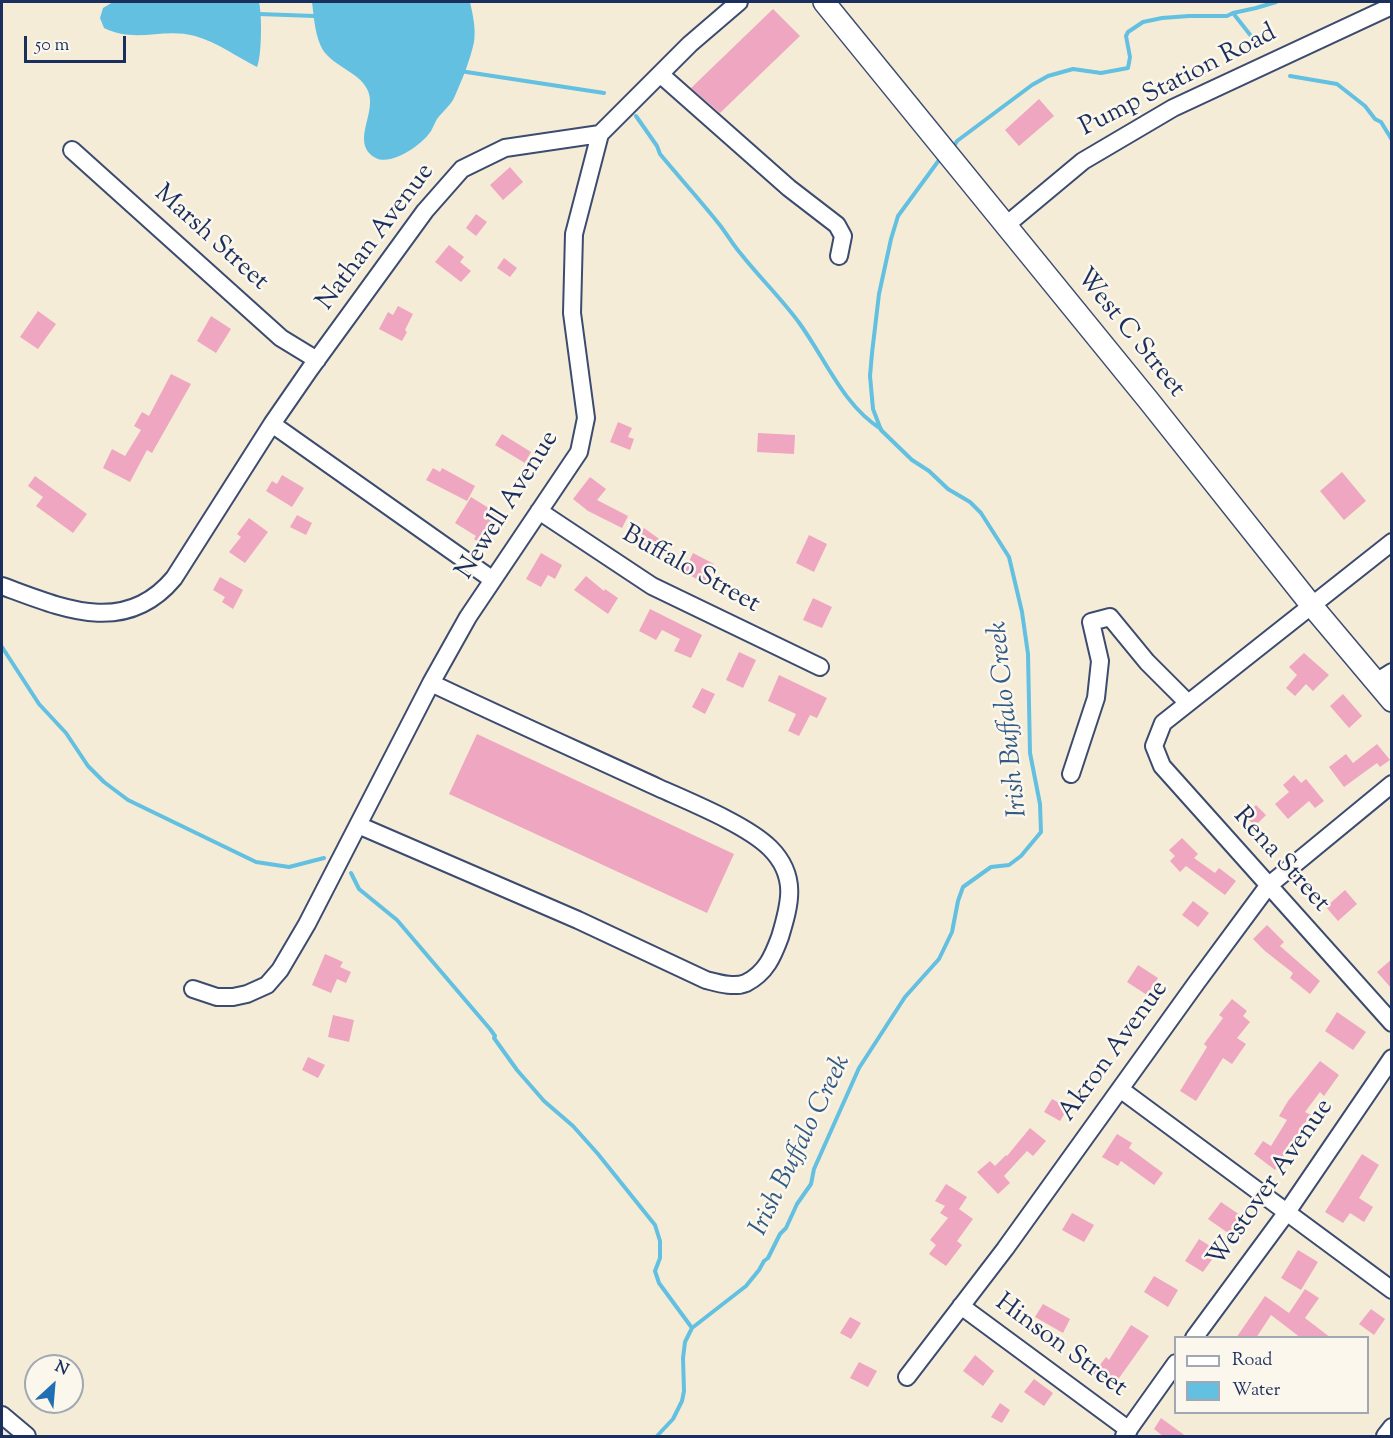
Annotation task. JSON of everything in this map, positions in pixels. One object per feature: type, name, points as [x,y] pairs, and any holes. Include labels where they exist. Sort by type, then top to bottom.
[{"type":"main road","name":"West C Street","points":[[824,2],[1141,391],[1312,606],[1384,677],[1392,701]]},
{"type":"street","points":[[600,134],[660,74],[738,2]]},
{"type":"street","name":"Pump Station Road","points":[[1005,226],[1083,161],[1173,108],[1392,6]]},
{"type":"street","points":[[660,74],[789,188],[837,225],[843,236],[839,256]]},
{"type":"street","name":"Nathan Avenue","points":[[2,586],[81,612],[112,614],[137,607],[161,594],[174,578],[272,424],[317,360],[425,211],[462,169],[505,148],[600,134]]},
{"type":"street","name":"Newell Avenue","points":[[193,990],[217,997],[233,997],[257,991],[267,985],[280,970],[302,933],[431,683],[468,617],[579,452],[586,418],[572,313],[574,234],[600,134]]},
{"type":"street","name":"Marsh Street","points":[[72,150],[281,338],[317,360]]},
{"type":"street","points":[[272,424],[493,580]]},
{"type":"street","name":"Buffalo Street","points":[[539,511],[652,586],[820,667]]},
{"type":"street","points":[[1071,774],[1096,698],[1100,661],[1091,622],[1110,617],[1147,662],[1188,703],[1392,542]]},
{"type":"street","points":[[358,825],[578,920],[706,980],[723,985],[744,984],[761,973],[773,957],[789,908],[790,889],[785,868],[771,849],[753,834],[692,803],[431,683]]},
{"type":"street","name":"Rena Street","points":[[1188,703],[1163,723],[1154,746],[1162,766],[1392,1023]]},
{"type":"street","name":"Akron Avenue","points":[[907,1377],[1005,1249],[1268,886],[1392,784]]},
{"type":"street","name":"Westover Avenue","points":[[1195,1336],[1287,1212],[1392,1058]]},
{"type":"street","points":[[1120,1089],[1392,1290]]},
{"type":"street","name":"Hinson Street","points":[[961,1306],[1126,1433]]},
{"type":"street","points":[[1126,1433],[1174,1366]]},
{"type":"street","points":[[2,1415],[27,1437]]},
{"type":"street","points":[[1385,1437],[1392,1427]]},
{"type":"water","points":[[113,2],[259,2],[261,35],[257,67],[195,36],[172,33],[128,35],[104,28],[100,18],[103,8]]},
{"type":"water","points":[[312,2],[470,2],[475,37],[466,70],[452,101],[427,136],[414,148],[397,157],[381,160],[367,150],[364,134],[370,98],[367,89],[359,79],[331,59],[322,49]]},
{"type":"building","points":[[773,9],[800,36],[720,113],[691,88]]},
{"type":"building","points":[[1039,99],[1054,116],[1019,146],[1005,130]]},
{"type":"building","points":[[510,167],[523,182],[503,200],[490,185]]},
{"type":"building","points":[[476,214],[487,222],[476,236],[466,228]]},
{"type":"building","points":[[449,245],[464,257],[460,262],[471,271],[461,282],[435,262]]},
{"type":"building","points":[[504,258],[517,268],[510,277],[497,268]]},
{"type":"building","points":[[398,306],[413,314],[402,341],[379,329],[388,312],[393,315]]},
{"type":"building","points":[[38,311],[56,324],[38,349],[20,337]]},
{"type":"building","points":[[211,316],[231,329],[216,353],[197,341]]},
{"type":"building","points":[[171,374],[191,384],[152,453],[147,450],[130,482],[103,468],[112,449],[125,456],[141,430],[134,426],[142,412],[149,416]]},
{"type":"building","points":[[618,422],[632,428],[628,437],[634,439],[630,450],[610,442]]},
{"type":"building","points":[[758,433],[795,435],[794,454],[757,452]]},
{"type":"building","points":[[502,434],[531,452],[525,463],[495,445]]},
{"type":"building","points":[[433,468],[440,472],[442,468],[475,486],[467,501],[426,480]]},
{"type":"building","points":[[1342,472],[1366,501],[1344,520],[1320,491]]},
{"type":"building","points":[[282,475],[304,488],[292,507],[266,491],[272,481],[277,484]]},
{"type":"building","points":[[35,476],[87,514],[73,533],[36,506],[43,497],[28,486]]},
{"type":"building","points":[[590,477],[606,489],[597,500],[628,516],[622,528],[588,511],[573,499]]},
{"type":"building","points":[[471,497],[503,517],[485,546],[474,539],[476,536],[455,523]]},
{"type":"building","points":[[297,515],[312,523],[306,535],[290,527]]},
{"type":"building","points":[[249,518],[268,532],[245,563],[229,552],[241,537],[237,534]]},
{"type":"building","points":[[644,528],[662,541],[654,552],[636,540]]},
{"type":"building","points":[[809,535],[827,544],[814,572],[796,563]]},
{"type":"building","points":[[541,553],[562,565],[555,579],[548,575],[541,587],[526,579]]},
{"type":"building","points":[[693,553],[714,564],[704,583],[684,572]]},
{"type":"building","points":[[586,576],[604,591],[605,589],[618,598],[608,614],[574,590]]},
{"type":"building","points":[[220,577],[243,590],[233,609],[222,602],[225,597],[213,590]]},
{"type":"building","points":[[813,598],[832,607],[822,628],[803,620]]},
{"type":"building","points":[[650,609],[702,635],[691,658],[674,651],[680,639],[662,630],[656,640],[639,631]]},
{"type":"building","points":[[739,652],[756,660],[743,688],[726,680]]},
{"type":"building","points":[[1304,653],[1329,675],[1313,691],[1306,684],[1295,696],[1286,688],[1297,675],[1289,667]]},
{"type":"building","points":[[779,675],[827,698],[817,718],[810,715],[799,736],[788,731],[796,714],[768,701]]},
{"type":"building","points":[[702,688],[715,694],[705,714],[692,707]]},
{"type":"building","points":[[1343,694],[1362,716],[1349,728],[1330,706]]},
{"type":"building","points":[[477,734],[734,854],[707,913],[449,794]]},
{"type":"building","points":[[1377,744],[1390,760],[1380,767],[1377,763],[1344,787],[1329,767],[1346,754],[1353,763]]},
{"type":"building","points":[[1294,775],[1301,783],[1306,779],[1324,801],[1315,808],[1309,801],[1288,819],[1275,804],[1289,792],[1283,785]]},
{"type":"building","points":[[1256,805],[1266,815],[1255,826],[1245,816]]},
{"type":"building","points":[[1182,838],[1198,854],[1194,858],[1215,873],[1219,868],[1236,881],[1225,895],[1186,866],[1180,872],[1170,861],[1175,856],[1169,850]]},
{"type":"building","points":[[1345,890],[1357,904],[1338,921],[1326,907]]},
{"type":"building","points":[[1193,901],[1209,913],[1198,927],[1182,915]]},
{"type":"building","points":[[1267,925],[1284,942],[1280,946],[1320,981],[1310,994],[1290,978],[1293,973],[1253,939]]},
{"type":"building","points":[[325,954],[343,962],[340,967],[351,972],[346,983],[337,979],[331,993],[312,985]]},
{"type":"building","points":[[1392,959],[1392,989],[1377,972]]},
{"type":"building","points":[[1138,965],[1158,978],[1147,995],[1127,982]]},
{"type":"building","points":[[1232,999],[1247,1011],[1243,1016],[1250,1022],[1237,1038],[1246,1044],[1232,1064],[1223,1058],[1196,1101],[1180,1091],[1207,1047],[1204,1044],[1223,1018],[1219,1015]]},
{"type":"building","points":[[1337,1012],[1366,1032],[1353,1050],[1325,1031]]},
{"type":"building","points":[[333,1015],[354,1020],[349,1042],[328,1037]]},
{"type":"building","points":[[308,1057],[325,1065],[318,1078],[302,1070]]},
{"type":"building","points":[[1320,1061],[1339,1075],[1324,1096],[1320,1092],[1305,1112],[1311,1115],[1275,1170],[1254,1154],[1263,1141],[1271,1146],[1287,1120],[1279,1116]]},
{"type":"building","points":[[1052,1099],[1068,1108],[1060,1121],[1044,1112]]},
{"type":"building","points":[[1030,1128],[1046,1141],[1033,1156],[1027,1151],[1004,1176],[1010,1183],[998,1194],[977,1172],[990,1161],[995,1166],[1007,1156]]},
{"type":"building","points":[[1117,1134],[1132,1143],[1129,1148],[1163,1173],[1154,1185],[1121,1161],[1118,1166],[1102,1157]]},
{"type":"building","points":[[1362,1154],[1379,1165],[1359,1198],[1373,1207],[1364,1222],[1350,1213],[1343,1223],[1325,1212]]},
{"type":"building","points":[[946,1184],[967,1197],[959,1209],[973,1219],[957,1241],[962,1245],[946,1266],[929,1254],[936,1245],[930,1240],[948,1218],[940,1213],[945,1206],[935,1201]]},
{"type":"building","points":[[1221,1202],[1243,1217],[1231,1235],[1208,1219]]},
{"type":"building","points":[[1072,1213],[1094,1225],[1084,1242],[1062,1230]]},
{"type":"building","points":[[1199,1239],[1218,1251],[1203,1272],[1185,1261]]},
{"type":"building","points":[[1298,1250],[1318,1262],[1301,1290],[1281,1278]]},
{"type":"building","points":[[1154,1276],[1178,1290],[1168,1307],[1144,1292]]},
{"type":"building","points":[[1305,1289],[1319,1298],[1305,1318],[1328,1336],[1298,1336],[1271,1315],[1257,1336],[1237,1336],[1265,1296],[1289,1313]]},
{"type":"building","points":[[1043,1304],[1070,1319],[1063,1333],[1035,1317]]},
{"type":"building","points":[[1371,1309],[1385,1319],[1374,1335],[1359,1324]]},
{"type":"building","points":[[850,1317],[861,1323],[851,1339],[840,1333]]},
{"type":"building","points":[[1131,1325],[1149,1336],[1112,1388],[1093,1374],[1106,1357],[1109,1360]]},
{"type":"building","points":[[975,1355],[994,1371],[983,1386],[963,1371]]},
{"type":"building","points":[[859,1362],[877,1371],[868,1387],[850,1378]]},
{"type":"building","points":[[1034,1379],[1053,1393],[1044,1406],[1024,1392]]},
{"type":"building","points":[[1000,1403],[1010,1410],[1002,1423],[991,1417]]},
{"type":"building","points":[[1161,1418],[1187,1437],[1164,1437],[1154,1429]]},
{"type":"waterway","name":"Irish Buffalo Creek","points":[[953,148],[957,141],[1032,85],[1048,76],[1073,69],[1101,73],[1128,68],[1130,57],[1126,36],[1128,32],[1143,22],[1189,16],[1227,16],[1276,2]]},
{"type":"waterway","points":[[1233,13],[1255,41]]},
{"type":"waterway","points":[[259,14],[317,18]]},
{"type":"waterway","points":[[460,71],[604,93]]},
{"type":"waterway","points":[[1290,76],[1337,84],[1381,122],[1392,140]]},
{"type":"waterway","points":[[636,116],[660,154],[800,324],[856,408],[881,429]]},
{"type":"waterway","name":"Irish Buffalo Creek","points":[[657,1436],[673,1419],[682,1401],[685,1342],[692,1328],[746,1286],[768,1258],[797,1204],[811,1184],[814,1169],[859,1068],[905,997],[939,959],[952,932],[963,887],[991,867],[1009,865],[1021,856],[1041,832],[1040,804],[1030,753],[1028,654],[1022,612],[1009,557],[981,513],[970,502],[948,489],[929,471],[912,460],[881,430],[873,409],[870,376],[872,353],[879,294],[891,239],[898,216],[942,156]]},
{"type":"waterway","points":[[2,647],[39,704],[66,733],[88,766],[104,782],[128,800],[256,862],[289,867],[324,858]]},
{"type":"waterway","points":[[351,873],[359,889],[397,920],[490,1029],[517,1070],[544,1101],[573,1126],[598,1154],[655,1225],[660,1241],[660,1258],[655,1271],[659,1283],[692,1328]]}]
